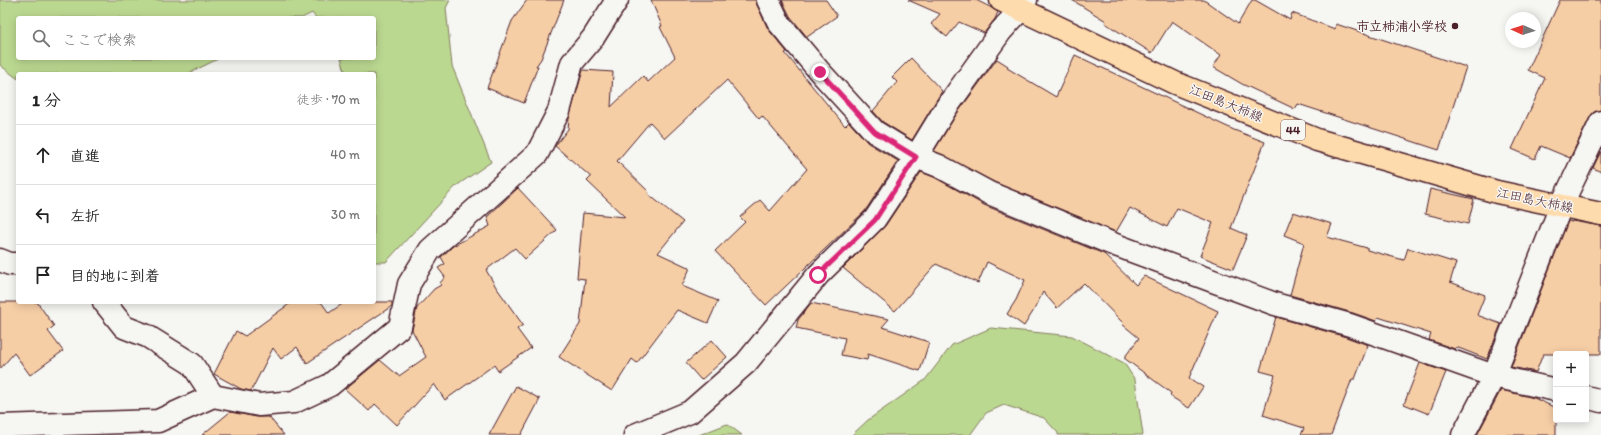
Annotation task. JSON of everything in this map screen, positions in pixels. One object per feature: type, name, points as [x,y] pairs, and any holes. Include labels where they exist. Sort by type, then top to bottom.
[{"type":"main road","name":"江田島大柿線","points":[[1001,0],[1023,5],[1175,83],[1317,140],[1496,192],[1601,214]]},
{"type":"street","points":[[0,426],[158,421],[213,396],[259,405],[294,402],[330,385],[400,327],[409,284],[430,250],[537,154],[559,111],[572,63],[593,38],[617,0]]},
{"type":"street","points":[[768,0],[779,23],[820,72],[875,132],[916,157],[939,166],[989,194],[1113,244],[1274,304],[1350,325],[1494,376],[1553,389]]},
{"type":"street","points":[[634,435],[690,412],[746,363],[818,275],[875,220],[946,108],[1001,31],[1023,5]]},
{"type":"street","points":[[1463,435],[1494,376],[1561,206],[1601,122]]},
{"type":"street","points":[[0,260],[10,264],[16,264]]},
{"type":"street","points":[[106,304],[124,327],[147,336],[192,364],[213,396]]},
{"type":"street","points":[[1589,398],[1601,400]]},
{"type":"green space","points":[[0,0],[450,0],[446,8],[452,66],[491,162],[456,186],[386,262],[376,262],[376,72],[345,72],[342,60],[376,60],[376,16],[314,16],[312,13],[306,16],[16,16],[16,60],[216,60],[191,72],[16,72],[16,77],[0,65]]},
{"type":"green space","points":[[991,328],[1072,336],[1124,363],[1135,380],[1143,435],[1058,435],[1058,433],[1044,418],[1004,405],[986,413],[970,435],[852,435],[868,420],[925,380],[952,345]]},
{"type":"green space","points":[[727,424],[742,435],[699,435]]},
{"type":"building","points":[[527,0],[564,0],[541,59],[536,66],[538,66],[524,103],[487,88],[512,21]]},
{"type":"building","points":[[651,0],[756,0],[768,29],[787,52],[785,53],[845,126],[849,122],[868,143],[898,161],[865,211],[766,305],[715,251],[745,222],[740,217],[760,200],[770,211],[807,169],[762,116],[759,119],[727,80],[665,138],[650,122],[617,161],[649,192],[648,194],[683,222],[658,253],[690,268],[682,286],[718,301],[708,323],[677,310],[637,363],[632,359],[612,391],[559,357],[580,324],[585,279],[577,278],[583,213],[625,217],[587,181],[591,177],[555,146],[568,129],[569,118],[583,70],[613,72],[611,107],[643,76],[648,82],[675,57],[660,27],[662,26]]},
{"type":"building","points":[[782,0],[826,0],[837,16],[807,37],[790,16]]},
{"type":"building","points":[[908,0],[976,0],[998,12],[995,19],[984,33],[959,22],[947,37],[931,24],[940,14]]},
{"type":"building","points":[[1072,0],[1204,0],[1238,24],[1252,0],[1255,0],[1290,20],[1292,13],[1335,29],[1336,24],[1466,67],[1439,150],[1298,104],[1295,109],[1242,84],[1213,67],[1221,55],[1172,21],[1152,53],[1105,23],[1106,21]]},
{"type":"building","points":[[1560,0],[1601,0],[1601,110],[1594,112],[1590,117],[1570,158],[1541,146],[1535,159],[1512,149],[1545,78],[1528,70],[1538,48],[1541,48],[1541,42]]},
{"type":"building","points":[[1075,55],[1234,130],[1265,142],[1231,228],[1247,235],[1233,269],[1200,256],[1213,223],[1177,208],[1167,227],[1130,208],[1116,232],[994,182],[934,151],[956,115],[997,59],[1008,66],[1007,68],[1056,97]]},
{"type":"building","points":[[911,58],[942,91],[912,140],[883,122],[873,111],[897,82],[892,77]]},
{"type":"building","points":[[1601,151],[1601,172],[1593,168]]},
{"type":"building","points":[[921,172],[934,177],[984,205],[1104,254],[1136,285],[1144,276],[1218,311],[1189,378],[1203,387],[1189,408],[1170,396],[1171,393],[1124,358],[1139,338],[1122,324],[1123,323],[1084,283],[1057,308],[1043,292],[1024,326],[1007,314],[1016,300],[1025,280],[987,262],[978,283],[936,264],[895,311],[843,268],[885,226]]},
{"type":"building","points":[[518,188],[557,230],[525,259],[515,248],[486,270],[523,325],[517,329],[531,348],[498,371],[494,365],[445,400],[434,384],[397,425],[375,404],[369,411],[345,389],[380,360],[399,376],[426,357],[412,330],[417,308],[434,289],[441,285],[440,283],[445,277],[438,268],[445,264],[441,257],[453,246],[490,226],[487,217]]},
{"type":"building","points":[[1430,189],[1474,199],[1468,224],[1425,214]]},
{"type":"building","points":[[1293,212],[1332,224],[1327,237],[1367,248],[1367,250],[1404,260],[1408,248],[1456,263],[1450,282],[1485,295],[1477,315],[1501,324],[1487,359],[1456,347],[1455,349],[1429,340],[1431,334],[1378,317],[1376,321],[1290,295],[1304,243],[1284,235]]},
{"type":"building","points":[[1568,221],[1601,226],[1601,354],[1589,354],[1589,351],[1553,351],[1553,354],[1543,354],[1536,372],[1511,367]]},
{"type":"building","points":[[0,302],[38,304],[54,326],[48,331],[63,351],[30,375],[14,353],[0,369]]},
{"type":"building","points":[[376,302],[392,302],[392,306],[307,363],[297,347],[281,359],[273,348],[251,391],[241,389],[214,374],[236,331],[245,336],[289,304],[322,304],[329,313],[342,304],[376,304]]},
{"type":"building","points":[[811,303],[889,319],[882,327],[929,342],[920,371],[868,354],[867,360],[841,355],[845,338],[796,328],[798,320]]},
{"type":"building","points":[[1276,317],[1346,337],[1368,345],[1355,379],[1352,379],[1331,435],[1301,435],[1304,428],[1263,415],[1275,375],[1260,371]]},
{"type":"building","points":[[712,340],[727,357],[701,380],[686,363]]},
{"type":"building","points":[[1420,363],[1446,372],[1429,414],[1404,404]]},
{"type":"building","points":[[516,386],[540,399],[521,435],[489,435]]},
{"type":"building","points":[[1501,390],[1534,398],[1553,407],[1553,423],[1556,423],[1556,435],[1477,435]]},
{"type":"building","points":[[230,412],[257,417],[269,417],[284,435],[202,435]]},
{"type":"place","name":"市立柿浦小学校","points":[[1455,26]]},
{"type":"route","points":[[818,275],[875,220],[916,157],[875,132],[820,72]]}]
